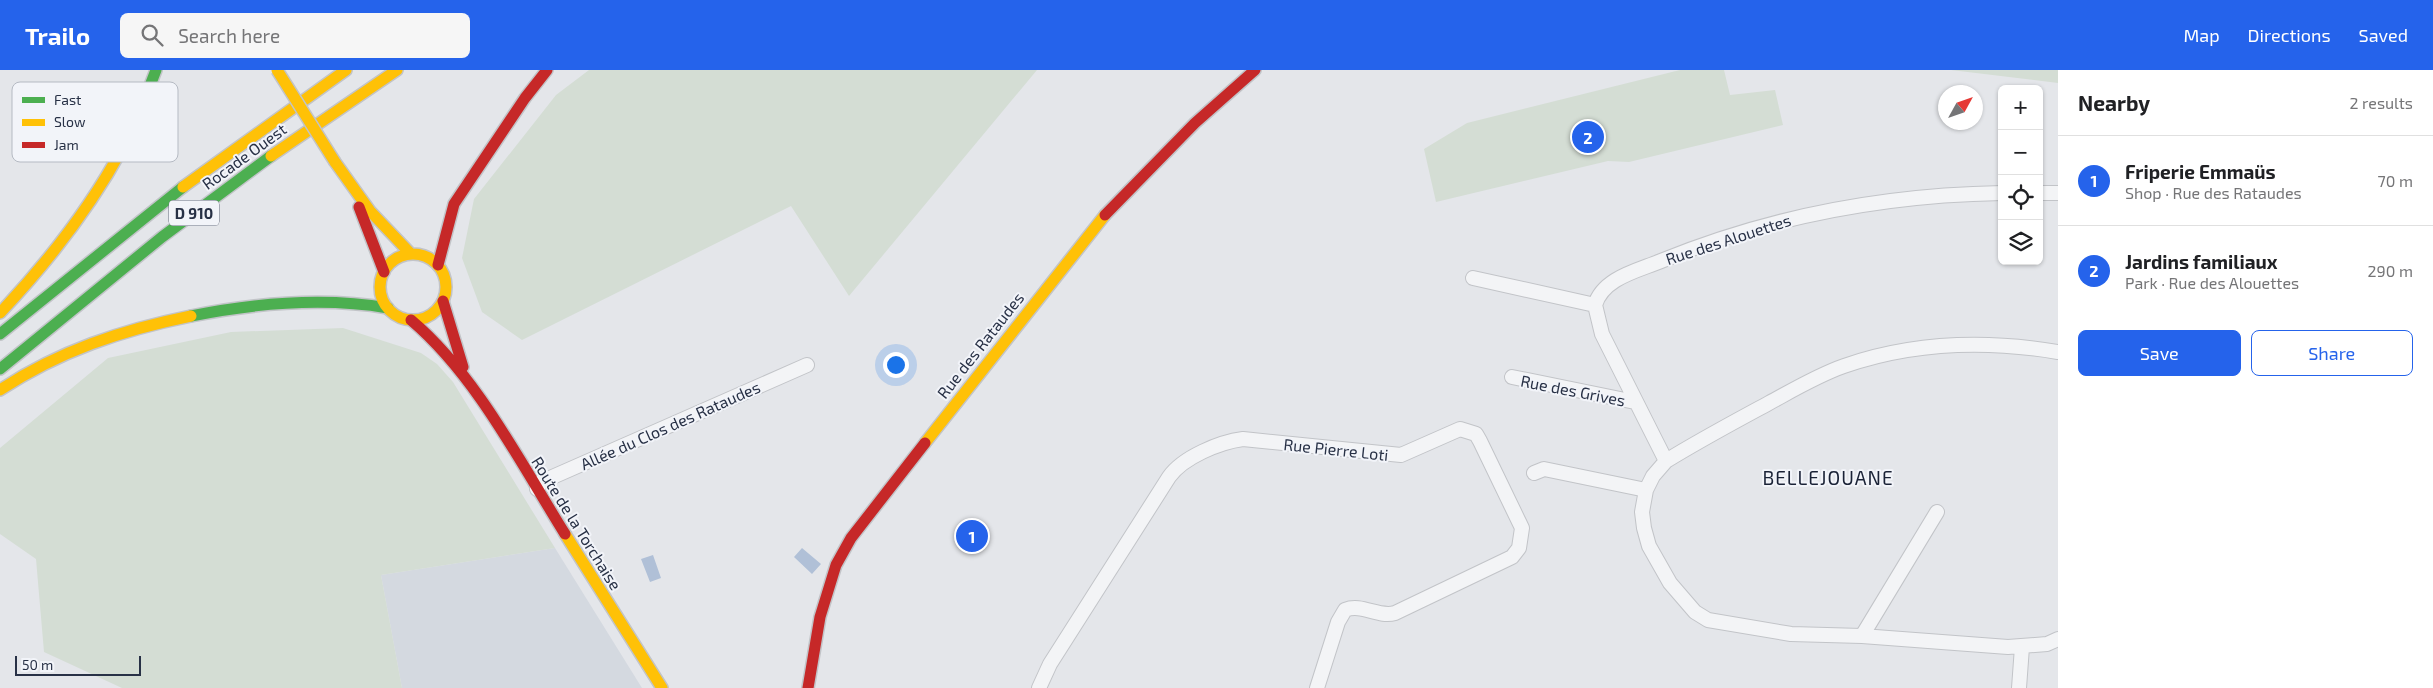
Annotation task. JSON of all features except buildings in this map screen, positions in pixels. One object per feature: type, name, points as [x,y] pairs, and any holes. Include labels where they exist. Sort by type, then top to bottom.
[{"type":"main road","points":[[151,82],[156,70]]},
{"type":"main road","points":[[276,70],[352,191],[384,272],[381,291],[388,308]]},
{"type":"main road","name":"Rocade Ouest","points":[[0,334],[144,215],[271,120],[346,70]]},
{"type":"main road","name":"Rocade Ouest","points":[[0,369],[177,226],[288,143],[397,70]]},
{"type":"main road","points":[[438,264],[454,204],[524,98],[547,70]]},
{"type":"main road","name":"Rue des Rataudes","points":[[808,688],[822,607],[831,579],[845,548],[865,520],[1060,270],[1103,218],[1195,122],[1255,70]]},
{"type":"main road","points":[[0,313],[53,255],[92,201],[114,162]]},
{"type":"main road","points":[[352,191],[389,234],[411,254]]},
{"type":"main road","points":[[0,390],[26,371],[60,354],[136,328],[186,316],[239,308],[328,301],[388,308],[402,318],[411,320],[430,315],[443,301],[446,282],[438,264],[430,258],[411,254],[395,259],[384,272]]},
{"type":"main road","name":"Route de la Torchaise","points":[[443,301],[466,376]]},
{"type":"main road","name":"Route de la Torchaise","points":[[411,320],[435,340],[466,376],[662,688]]},
{"type":"street","name":"Rue des Alouettes","points":[[1595,305],[1603,289],[1624,276],[1750,229],[1855,204],[1942,194],[1998,193]]},
{"type":"street","points":[[2043,193],[2058,193]]},
{"type":"street","points":[[1473,278],[1595,305]]},
{"type":"street","name":"Rue des Grives","points":[[1595,305],[1602,334],[1666,461]]},
{"type":"street","points":[[2058,352],[1999,344],[1961,344],[1879,356],[1843,366],[1810,381],[1733,422],[1666,461],[1653,476],[1646,490],[1642,512],[1649,546],[1658,566],[1695,612],[1708,620],[1791,634],[1862,636],[2022,648],[2047,644],[2058,639]]},
{"type":"street","name":"Allée du Clos des Rataudes","points":[[537,489],[541,482],[807,365]]},
{"type":"street","name":"Rue des Grives","points":[[1512,377],[1635,402]]},
{"type":"street","name":"Rue Pierre Loti","points":[[1039,688],[1050,664],[1169,477],[1184,461],[1233,440],[1243,439],[1401,455],[1452,431],[1468,430],[1476,434],[1522,528],[1519,548],[1512,557],[1395,613],[1386,616],[1359,608],[1345,610],[1338,622],[1317,688]]},
{"type":"street","points":[[1534,474],[1544,468],[1646,490]]},
{"type":"street","points":[[1862,636],[1937,512]]},
{"type":"street","points":[[2019,688],[2022,648]]},
{"type":"shaded area","points":[[589,70],[1037,70],[849,296],[791,206],[522,340],[482,312],[462,258],[474,199],[556,95]]},
{"type":"shaded area","points":[[1680,70],[1724,70],[1730,95],[1775,90],[1783,125],[1629,162],[1608,161],[1436,202],[1424,149],[1467,123]]},
{"type":"shaded area","points":[[1951,70],[2058,70],[2058,83]]},
{"type":"shaded area","points":[[343,328],[421,353],[437,364],[453,382],[555,548],[381,575],[402,688],[122,688],[44,652],[36,559],[0,534],[0,448],[108,358],[231,332]]},
{"type":"shaded area","points":[[555,548],[642,688],[402,688],[381,575]]},
{"type":"water","points":[[802,548],[821,564],[812,574],[794,557]]},
{"type":"water","points":[[653,555],[661,578],[650,582],[641,559]]},
{"type":"traffic: fast","points":[[151,82],[156,70]]},
{"type":"traffic: fast","points":[[0,369],[162,237],[271,156]]},
{"type":"traffic: fast","points":[[0,334],[183,187]]},
{"type":"traffic: fast","points":[[191,316],[265,305],[314,302],[388,308]]},
{"type":"traffic: slow","points":[[277,70],[335,162]]},
{"type":"traffic: slow","points":[[183,187],[346,70]]},
{"type":"traffic: slow","points":[[271,156],[397,70]]},
{"type":"traffic: slow","points":[[0,313],[51,255],[81,215],[115,162]]},
{"type":"traffic: slow","points":[[335,162],[370,211],[411,254]]},
{"type":"traffic: slow","points":[[925,443],[1105,215]]},
{"type":"traffic: slow","points":[[413,254],[426,257],[436,264],[443,274],[446,287],[443,300],[436,310],[426,317],[413,320],[400,317],[390,310],[383,300],[380,287],[383,274],[390,264],[400,257],[413,254]]},
{"type":"traffic: slow","points":[[0,390],[22,376],[68,353],[116,335],[191,316]]},
{"type":"traffic: slow","points":[[565,534],[662,688]]},
{"type":"traffic: jam","points":[[438,265],[454,204],[525,98],[547,70]]},
{"type":"traffic: jam","points":[[1105,215],[1195,123],[1255,70]]},
{"type":"traffic: jam","points":[[359,207],[384,272]]},
{"type":"traffic: jam","points":[[443,301],[463,367]]},
{"type":"traffic: jam","points":[[411,320],[434,342],[476,393],[514,449],[565,534]]},
{"type":"traffic: jam","points":[[808,688],[820,617],[836,565],[851,538],[925,443]]},
{"type":"place","name":"Jardins familiaux","points":[[1588,137]]},
{"type":"place","name":"Friperie Emmaüs","points":[[972,536]]},
{"type":"district","name":"BELLEJOUANE","points":[[1828,477]]}]
